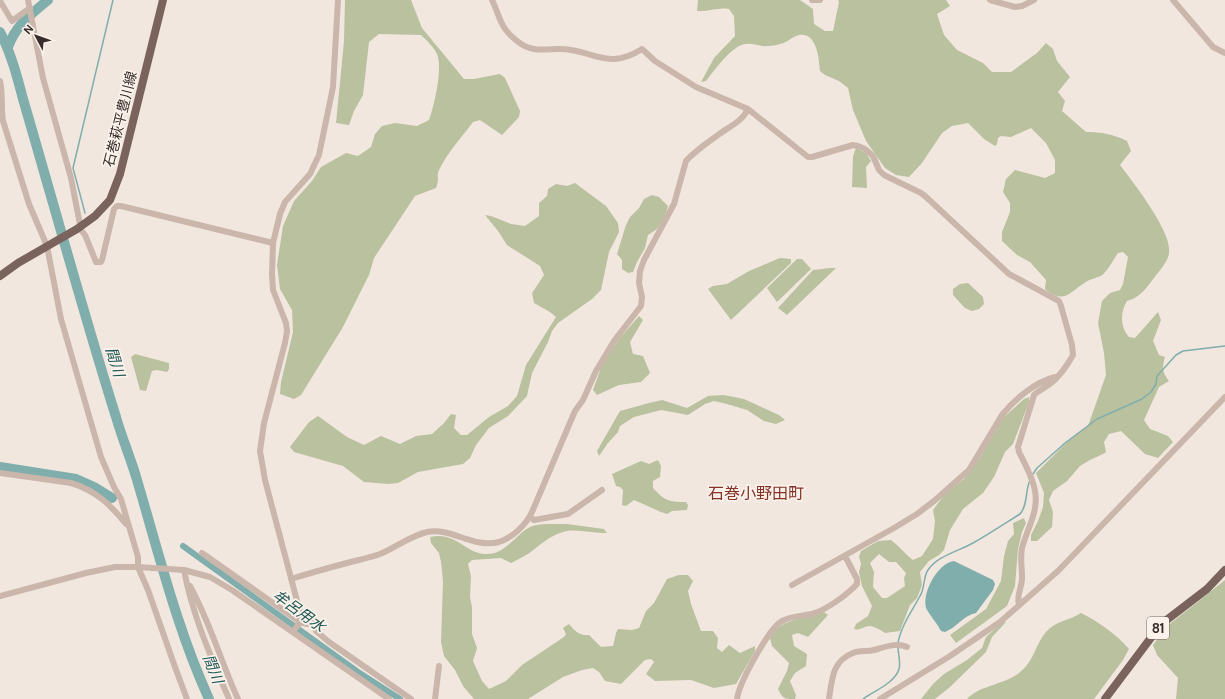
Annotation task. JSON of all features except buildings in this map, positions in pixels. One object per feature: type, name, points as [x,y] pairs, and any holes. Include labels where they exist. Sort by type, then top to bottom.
[{"type":"main road","name":"石巻萩平豊川線","points":[[49,245],[95,216],[110,200],[115,188],[135,114],[162,0]]},
{"type":"main road","points":[[0,276],[18,263],[49,245]]},
{"type":"main road","name":"81","points":[[1105,699],[1164,622],[1207,589],[1225,570]]},
{"type":"street","points":[[28,0],[43,78],[71,178],[78,228],[86,239],[93,258],[98,263],[102,260],[113,213],[117,206],[273,243]]},
{"type":"street","points":[[297,627],[300,612],[265,480],[260,451],[264,422],[286,331],[286,323],[273,290],[273,243],[280,214],[285,202],[310,174],[319,155],[333,87],[338,0]]},
{"type":"street","points":[[492,0],[498,17],[508,33],[526,47],[539,50],[571,50],[604,59],[626,57],[642,49],[655,61],[696,87],[748,109],[808,157],[852,146],[858,146],[865,149],[873,156],[879,170],[884,175],[921,192],[1009,274],[1059,301],[1073,355],[1057,378],[1034,395],[1018,448],[1033,484],[1036,502],[1034,515],[1021,554],[1020,563],[1022,577],[1017,599],[1018,605]]},
{"type":"street","points":[[812,0],[820,0]]},
{"type":"street","points":[[990,0],[1015,6],[1022,6],[1034,0]]},
{"type":"street","points":[[1174,0],[1213,47],[1225,53]]},
{"type":"street","points":[[0,1],[12,21],[30,8]]},
{"type":"street","points":[[0,81],[2,86],[1,108],[3,121],[29,204],[49,245],[61,319],[100,457],[114,487],[122,500],[148,590],[174,667],[188,699]]},
{"type":"street","points":[[291,579],[380,554],[427,532],[451,534],[483,544],[493,544],[501,542],[525,523],[530,517],[575,411],[583,400],[596,371],[622,329],[640,306],[642,301],[639,283],[640,271],[644,260],[671,210],[686,161],[719,134],[737,122],[744,116],[748,109]]},
{"type":"street","points":[[0,139],[8,137]]},
{"type":"street","points":[[792,585],[894,528],[934,501],[969,470],[1002,415],[1008,408],[1027,392],[1047,380],[1054,377],[1057,378]]},
{"type":"street","points":[[880,699],[988,631],[1058,570],[1225,397]]},
{"type":"street","points":[[0,473],[71,483],[82,486],[97,494],[112,507],[129,527]]},
{"type":"street","points":[[530,517],[534,520],[568,514],[602,490]]},
{"type":"street","points":[[202,553],[389,699]]},
{"type":"street","points":[[737,699],[740,688],[750,668],[774,627],[783,620],[812,614],[824,609],[857,584],[857,578],[845,556]]},
{"type":"street","points":[[0,596],[104,568],[141,567],[182,570],[210,576],[297,627],[313,623],[316,631],[329,642],[412,699]]},
{"type":"street","points":[[182,570],[207,646],[229,699]]},
{"type":"street","points":[[187,584],[189,584],[201,608],[223,667],[238,699]]},
{"type":"street","points":[[829,699],[831,680],[834,671],[838,664],[846,657],[854,652],[871,651],[897,645],[907,648]]},
{"type":"street","points":[[435,699],[439,666]]},
{"type":"green space","points":[[345,0],[411,0],[422,28],[464,79],[474,79],[500,74],[505,78],[520,111],[519,117],[502,135],[480,120],[473,122],[450,151],[438,172],[438,182],[436,188],[415,196],[374,258],[369,275],[343,327],[301,395],[294,399],[280,394],[281,382],[293,332],[292,310],[280,289],[277,265],[283,226],[294,201],[312,181],[321,167],[346,153],[358,156],[371,147],[375,134],[382,126],[395,123],[417,126],[429,120],[438,78],[439,61],[436,51],[421,35],[379,34],[369,42],[363,95],[354,111],[349,125],[336,123],[344,41]]},
{"type":"green space","points":[[698,0],[800,0],[813,9],[814,24],[825,31],[833,31],[839,2],[838,0],[946,0],[950,6],[937,14],[944,35],[957,50],[983,63],[992,72],[1011,72],[1037,53],[1046,43],[1053,49],[1057,61],[1070,77],[1058,92],[1065,101],[1062,111],[1086,132],[1107,134],[1127,141],[1131,151],[1120,165],[1134,183],[1158,220],[1168,243],[1169,255],[1163,266],[1136,298],[1127,301],[1122,315],[1126,333],[1129,337],[1135,338],[1158,312],[1161,320],[1153,341],[1159,355],[1165,357],[1163,370],[1169,381],[1159,387],[1144,420],[1150,429],[1168,436],[1173,442],[1158,458],[1145,454],[1121,431],[1109,434],[1104,442],[1106,452],[1080,466],[1067,481],[1053,491],[1049,500],[1053,512],[1052,527],[1037,541],[1031,541],[1031,535],[1043,507],[1044,493],[1036,473],[1069,440],[1088,426],[1106,375],[1104,353],[1098,323],[1102,301],[1110,293],[1120,290],[1123,284],[1128,257],[1123,252],[1118,253],[1104,274],[1101,276],[1091,279],[1067,295],[1057,296],[1052,294],[1045,289],[1046,280],[1030,262],[1017,255],[1002,241],[1002,232],[1010,212],[1010,203],[1003,192],[1006,179],[1015,170],[1045,178],[1055,173],[1055,160],[1046,143],[1031,128],[1011,137],[1001,136],[998,138],[995,146],[984,139],[968,123],[952,126],[942,133],[922,163],[909,177],[896,175],[885,168],[866,141],[853,110],[848,88],[839,81],[825,75],[820,71],[816,47],[810,38],[805,35],[799,35],[783,43],[772,46],[749,44],[741,45],[735,48],[724,59],[706,81],[701,82],[714,58],[735,36],[734,16],[729,9],[697,11]]},
{"type":"green space","points":[[856,148],[866,153],[871,161],[866,167],[867,188],[852,187],[853,156]]},
{"type":"green space","points":[[575,183],[606,206],[618,223],[619,232],[609,252],[601,290],[592,299],[558,323],[552,331],[532,373],[527,396],[508,416],[489,428],[476,445],[470,458],[463,464],[418,472],[398,483],[388,484],[364,482],[343,466],[294,452],[290,447],[309,422],[318,416],[347,437],[364,445],[381,436],[400,444],[416,436],[432,434],[451,414],[456,415],[454,428],[461,435],[467,435],[489,417],[508,406],[517,396],[526,365],[556,317],[534,303],[532,293],[544,275],[540,266],[507,245],[485,215],[511,224],[525,226],[539,216],[539,203],[547,196],[548,189],[556,184],[567,186]]},
{"type":"green space","points":[[652,195],[659,197],[668,206],[665,216],[657,229],[648,235],[645,248],[633,272],[628,273],[622,269],[622,260],[617,254],[630,217],[639,208],[644,199]]},
{"type":"green space","points":[[780,258],[791,259],[791,263],[731,320],[708,289],[713,286],[727,284],[749,271]]},
{"type":"green space","points":[[797,259],[802,259],[811,269],[777,302],[767,288]]},
{"type":"green space","points":[[836,268],[787,315],[778,308],[813,270]]},
{"type":"green space","points":[[968,283],[983,297],[984,304],[979,309],[972,311],[965,308],[953,295],[953,289],[960,284]]},
{"type":"green space","points":[[639,316],[643,320],[630,342],[633,354],[643,356],[650,373],[641,382],[619,385],[597,395],[593,390],[602,365],[619,339]]},
{"type":"green space","points":[[135,354],[169,363],[169,369],[167,372],[157,370],[152,371],[146,391],[140,390],[131,357]]},
{"type":"green space","points":[[724,395],[744,399],[779,415],[785,420],[776,424],[764,421],[747,410],[714,401],[705,404],[688,415],[661,410],[634,417],[620,426],[618,432],[599,456],[597,451],[620,411],[662,400],[687,408],[708,396]]},
{"type":"green space","points":[[1029,397],[1029,402],[1013,444],[1005,452],[994,477],[983,493],[963,509],[950,530],[944,550],[929,561],[920,572],[922,585],[917,598],[910,605],[900,631],[885,633],[870,626],[854,629],[856,624],[868,616],[872,606],[862,586],[859,572],[861,564],[859,557],[861,551],[878,541],[891,540],[913,560],[922,556],[933,539],[935,521],[933,510],[945,494],[964,479],[979,459],[1003,418],[1024,399]],"holes":[[[879,554],[889,562],[896,562],[906,573],[904,578],[905,586],[887,598],[882,598],[873,587],[874,572],[870,563]]]},
{"type":"green space","points":[[658,460],[661,466],[660,477],[653,481],[653,488],[661,496],[668,500],[675,502],[686,502],[688,505],[687,510],[672,511],[667,514],[634,500],[626,506],[622,505],[623,490],[616,486],[612,474],[641,461],[649,464]]},
{"type":"green space","points":[[1024,518],[1026,523],[1018,549],[1015,586],[1007,606],[956,643],[950,635],[986,609],[1001,581],[1004,556],[1008,541],[1014,534],[1013,523]]},
{"type":"green space","points":[[548,524],[567,524],[604,529],[607,533],[579,531],[563,532],[511,563],[501,558],[472,560],[468,564],[471,576],[470,597],[472,607],[472,634],[477,648],[473,661],[482,681],[489,689],[506,681],[522,665],[564,637],[566,634],[563,628],[569,624],[580,634],[589,635],[601,647],[613,646],[618,629],[632,630],[639,628],[646,611],[654,603],[667,579],[679,575],[688,575],[693,581],[688,591],[691,604],[701,631],[713,631],[718,638],[717,648],[722,652],[729,645],[740,653],[755,646],[755,651],[736,684],[714,688],[691,680],[655,681],[646,674],[654,662],[651,659],[645,660],[621,684],[605,681],[599,672],[593,668],[582,670],[563,677],[528,699],[474,699],[463,686],[455,670],[444,656],[441,642],[443,581],[441,562],[439,553],[431,543],[430,537],[447,537],[473,551],[487,554],[500,551],[505,548],[530,527]]},
{"type":"green space","points":[[1225,580],[1225,699],[1176,699],[1178,678],[1157,655],[1153,645],[1166,627]]},
{"type":"green space","points":[[824,612],[828,615],[808,637],[798,633],[792,635],[794,646],[807,654],[806,666],[795,673],[790,681],[796,695],[795,699],[784,698],[778,689],[787,671],[789,663],[772,646],[770,638],[777,629],[787,622]]},
{"type":"green space","points":[[1081,613],[1094,620],[1119,638],[1129,649],[1123,660],[1094,699],[967,699],[978,691],[1013,677],[1019,673],[1028,664],[1042,637],[1050,628]]},
{"type":"green space","points":[[1003,622],[1006,622],[992,637],[986,652],[950,687],[935,699],[921,699],[933,684],[944,674],[967,660],[982,648],[986,637]]},
{"type":"water","points":[[954,561],[993,580],[995,584],[993,590],[976,613],[968,616],[953,628],[945,632],[941,631],[927,610],[925,604],[928,589],[936,574],[948,563]]},
{"type":"waterway","points":[[8,47],[19,26],[48,0]]},
{"type":"waterway","points":[[85,213],[73,168],[113,0]]},
{"type":"waterway","name":"間川","points":[[0,32],[16,73],[92,338],[118,425],[135,472],[169,591],[187,646],[209,699]]},
{"type":"waterway","points":[[1033,474],[1037,468],[1065,443],[1097,419],[1142,399],[1151,392],[1156,384],[1157,376],[1176,355],[1183,351],[1225,346]]},
{"type":"waterway","name":"牟呂用水","points":[[0,467],[76,479],[94,487],[112,498]]},
{"type":"waterway","points":[[898,643],[904,625],[922,593],[925,576],[932,565],[943,557],[991,533],[1020,514],[1023,510],[1030,480]]},
{"type":"waterway","name":"牟呂用水","points":[[183,546],[358,672],[400,699]]},
{"type":"waterway","points":[[863,699],[889,683],[897,674],[900,664],[898,647]]},
{"type":"district","name":"石巻小野田町","points":[[756,493]]}]
